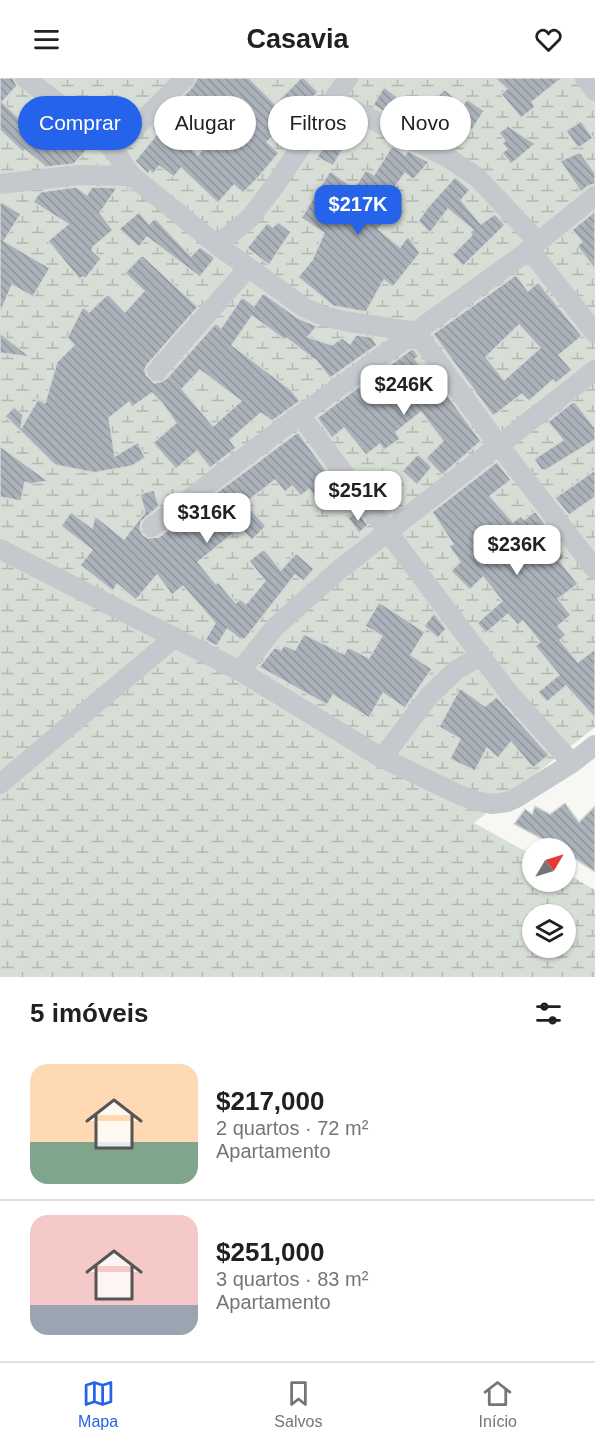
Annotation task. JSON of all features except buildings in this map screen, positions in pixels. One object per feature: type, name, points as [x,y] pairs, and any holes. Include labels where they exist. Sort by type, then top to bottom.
[{"type":"street","points":[[25,78],[48,96]]},
{"type":"street","points":[[142,121],[185,78]]},
{"type":"street","points":[[336,96],[348,78]]},
{"type":"street","points":[[585,78],[595,91]]},
{"type":"street","points":[[368,118],[447,157],[478,178],[533,245],[595,333]]},
{"type":"street","points":[[113,150],[121,164],[132,176],[217,245],[305,308],[324,316],[416,332],[498,444],[592,559]]},
{"type":"street","points":[[217,245],[250,218],[299,150]]},
{"type":"street","points":[[0,184],[79,176],[132,176]]},
{"type":"street","points":[[152,527],[300,415],[533,245],[595,196]]},
{"type":"street","points":[[157,371],[248,268]]},
{"type":"street","points":[[240,671],[275,627],[339,570],[595,370]]},
{"type":"street","points":[[300,415],[509,693],[572,763]]},
{"type":"street","points":[[0,549],[240,671],[382,758],[460,795],[492,804],[507,802],[572,763],[595,745]]},
{"type":"street","points":[[0,784],[175,637]]},
{"type":"street","points":[[382,758],[430,696],[456,670],[481,656]]},
{"type":"green space","points":[[0,78],[595,78],[595,727],[474,823],[522,849],[522,892],[576,892],[576,879],[595,890],[595,977],[0,977]]}]
